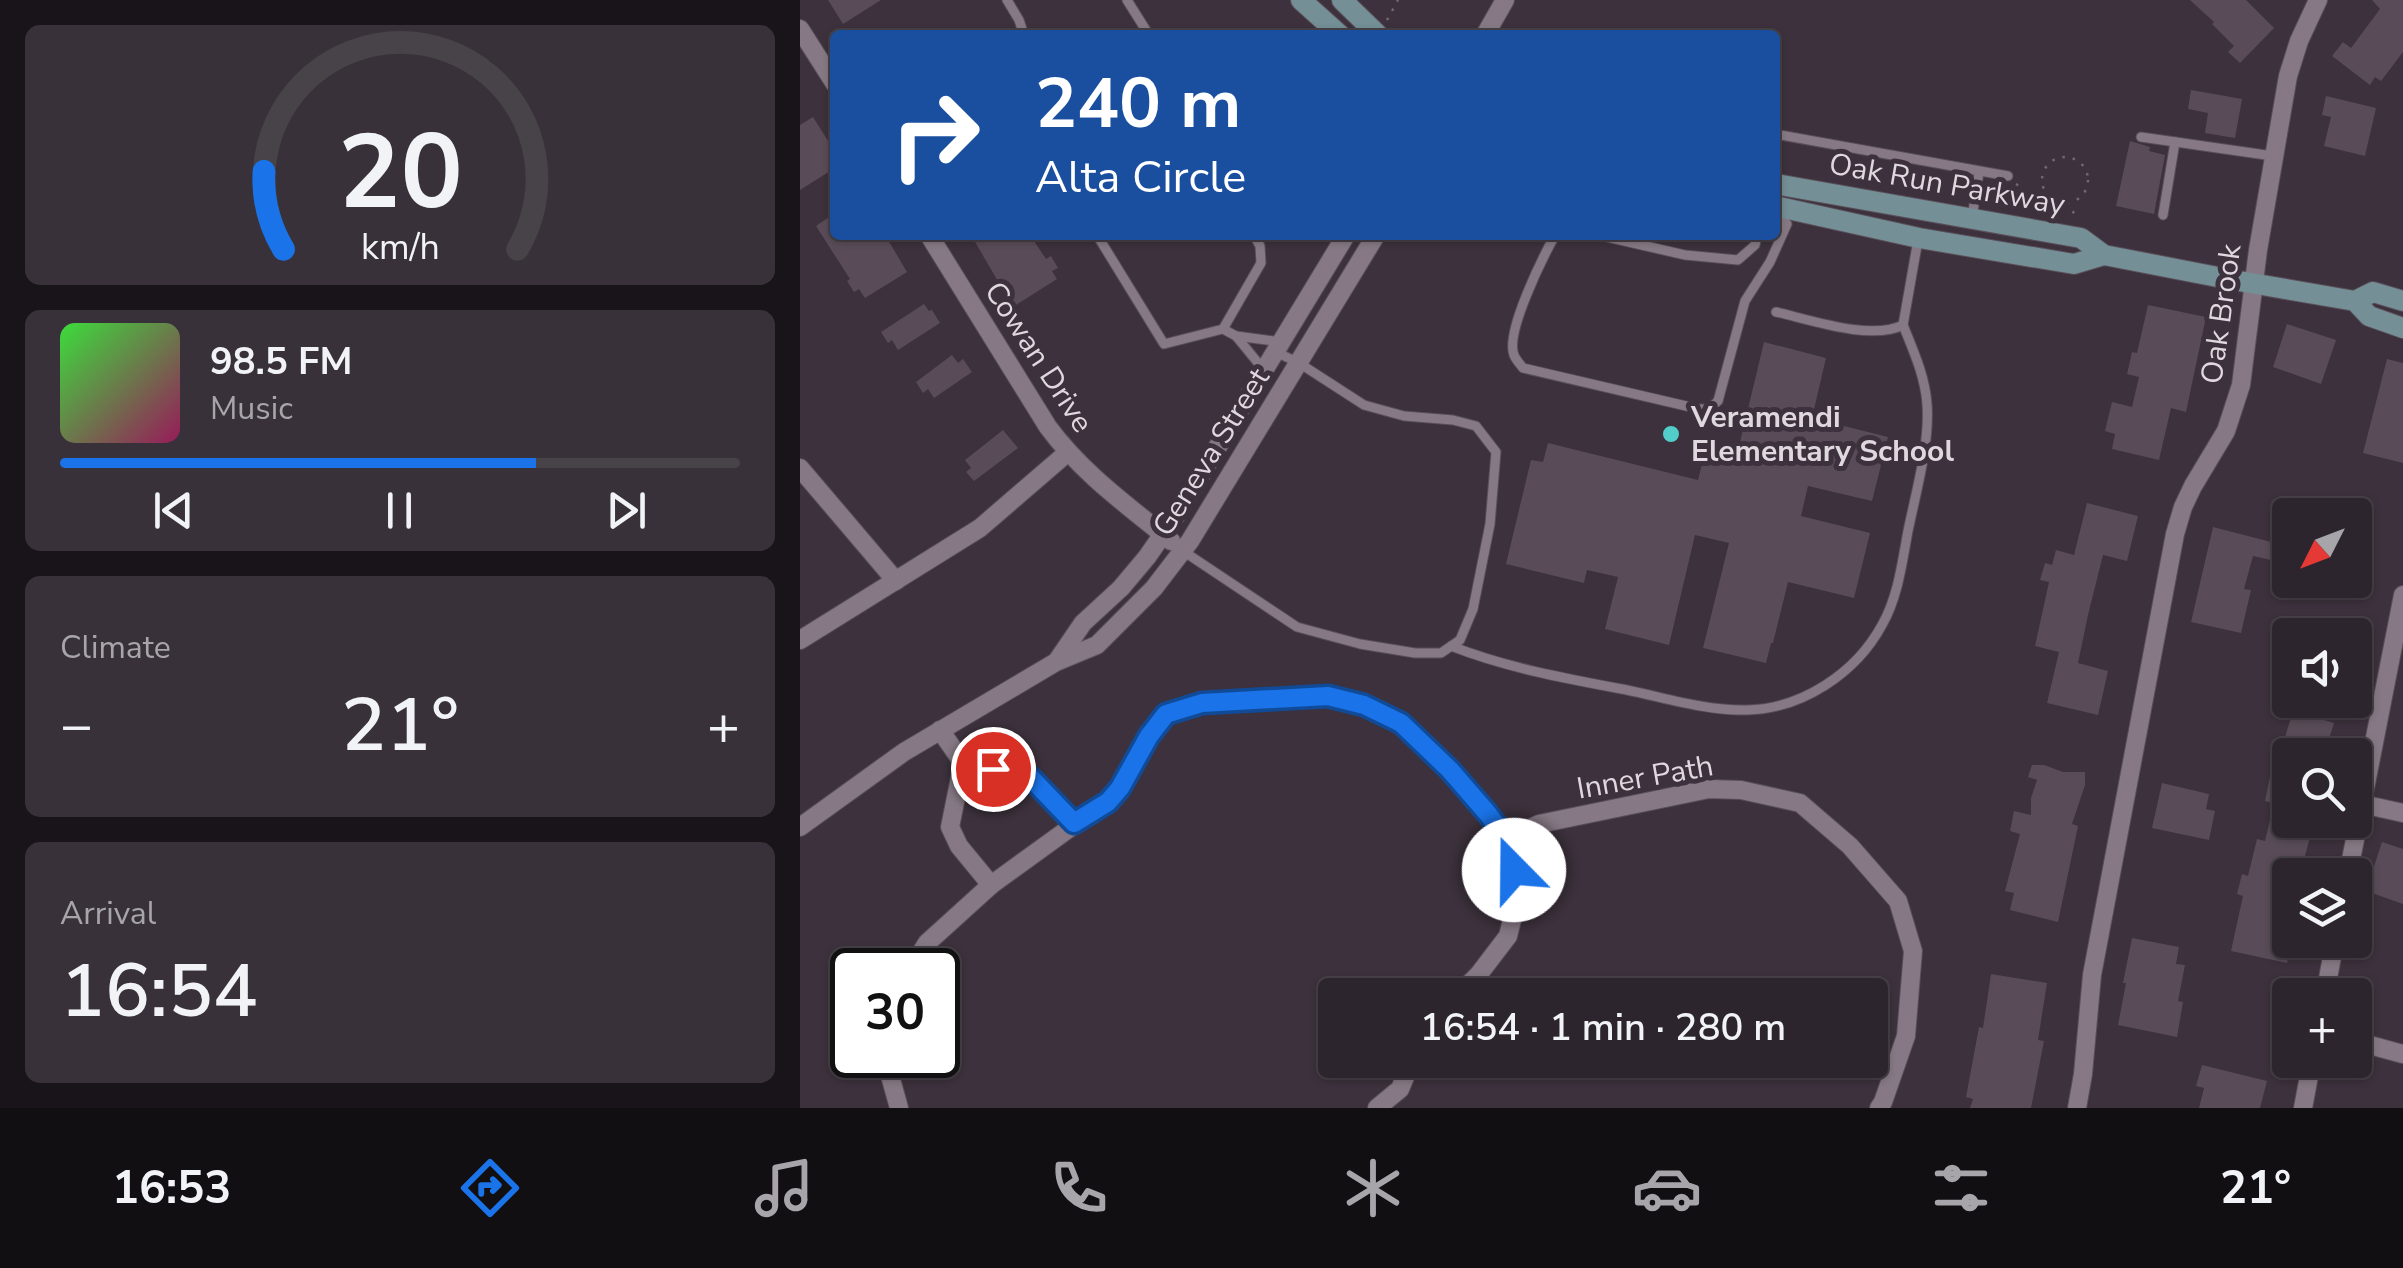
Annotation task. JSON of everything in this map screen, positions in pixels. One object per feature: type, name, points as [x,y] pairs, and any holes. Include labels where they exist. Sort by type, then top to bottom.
[{"type":"street","points":[[1301,0],[1334,30]]},
{"type":"street","points":[[1342,0],[1382,28]]},
{"type":"street","points":[[1487,30],[1505,0]]},
{"type":"street","name":"Oak Brook","points":[[2077,1108],[2092,975],[2149,626],[2183,507],[2226,430],[2238,398],[2288,76],[2318,0]]},
{"type":"street","points":[[800,29],[830,76]]},
{"type":"street","name":"Oak Run Parkway","points":[[1780,197],[1918,238],[2074,264],[2104,255]]},
{"type":"street","name":"Oak Run Parkway","points":[[1780,197],[1972,218],[2081,238],[2104,255],[2355,301],[2369,316],[2403,328]]},
{"type":"street","name":"Cowan Drive","points":[[931,240],[1067,453],[1183,551]]},
{"type":"street","name":"Geneva Street","points":[[1056,662],[1083,623],[1121,588],[1162,534],[1343,240]]},
{"type":"street","name":"Geneva Street","points":[[800,827],[904,752],[1056,662],[1097,645],[1154,588],[1183,551],[1373,240]]},
{"type":"street","name":"Oak Run Parkway","points":[[2355,301],[2372,292],[2403,300]]},
{"type":"street","points":[[800,640],[980,528],[1067,453]]},
{"type":"street","points":[[800,468],[896,582]]},
{"type":"street","points":[[2372,753],[2403,596]]},
{"type":"street","points":[[924,948],[990,885],[1108,802],[1166,714],[1202,703],[1328,696],[1364,705],[1401,723],[1450,770],[1511,844],[1518,896],[1508,936],[1475,978]]},
{"type":"street","points":[[940,730],[964,763],[950,827],[958,846],[990,885]]},
{"type":"street","points":[[964,763],[980,763],[1031,778],[1074,823]]},
{"type":"street","name":"Inner Path","points":[[1507,839],[1540,824],[1709,789],[1741,790],[1800,803],[1850,846],[1898,900],[1912,951],[1906,1036],[1879,1108]]},
{"type":"street","points":[[2372,806],[2403,813]]},
{"type":"street","points":[[2372,1046],[2403,1054]]},
{"type":"street","points":[[891,1078],[899,1108]]},
{"type":"street","points":[[1377,1108],[1400,1089],[1405,1078]]},
{"type":"street","points":[[2303,1108],[2309,1078]]},
{"type":"lane","points":[[1006,0],[1022,30]]},
{"type":"lane","points":[[1128,0],[1146,30]]},
{"type":"lane","points":[[1780,135],[2008,176]]},
{"type":"lane","points":[[2141,137],[2273,156]]},
{"type":"lane","points":[[2163,215],[2175,142]]},
{"type":"lane","points":[[1972,218],[1979,172]]},
{"type":"lane","points":[[1780,208],[1787,224],[1780,240]]},
{"type":"lane","points":[[1451,646],[1600,685],[1748,710],[1810,694],[1842,673],[1866,650],[1896,594],[1927,426],[1922,372],[1903,324],[1918,238]]},
{"type":"lane","points":[[1100,240],[1164,344],[1223,329],[1278,347],[1364,405],[1404,416],[1476,426],[1496,452],[1490,524],[1473,610],[1460,640],[1441,653],[1415,654],[1297,627],[1183,551]]},
{"type":"lane","points":[[1223,329],[1261,263],[1257,240]]},
{"type":"lane","points":[[1552,240],[1512,337],[1514,355],[1523,368],[1709,409],[1718,401],[1744,301],[1780,240]]},
{"type":"lane","points":[[1620,240],[1685,255],[1738,260],[1755,240]]},
{"type":"lane","points":[[1776,312],[1870,332],[1891,331],[1903,324]]},
{"type":"lane","points":[[1236,336],[1264,371]]},
{"type":"path","points":[[1382,28],[1398,0]]},
{"type":"path","points":[[2008,176],[2043,202],[2064,203],[2079,199],[2088,186],[2086,170],[2075,160],[2059,158],[2046,167],[2042,182],[2055,201]]},
{"type":"path","points":[[2064,203],[2075,214],[2075,224]]},
{"type":"building","points":[[828,0],[881,0],[843,24]]},
{"type":"building","points":[[2190,0],[2246,0],[2274,28],[2240,63],[2228,52],[2234,46]]},
{"type":"building","points":[[2372,0],[2403,0],[2403,52],[2381,81],[2375,77],[2370,85],[2332,56],[2343,42],[2351,48],[2380,9]]},
{"type":"building","points":[[2191,90],[2242,99],[2235,138],[2205,133],[2208,113],[2188,109]]},
{"type":"building","points":[[2326,96],[2376,108],[2365,156],[2324,146],[2331,117],[2322,115]]},
{"type":"building","points":[[813,117],[830,144],[830,171],[800,190],[800,125]]},
{"type":"building","points":[[2130,141],[2165,155],[2154,214],[2116,206]]},
{"type":"building","points":[[830,216],[830,240],[888,240],[907,272],[865,298],[859,289],[854,292],[847,281],[850,279],[816,226]]},
{"type":"building","points":[[974,240],[1033,240],[1046,259],[1051,256],[1058,268],[1052,271],[1057,279],[1013,307]]},
{"type":"building","points":[[924,304],[940,323],[898,350],[892,340],[888,343],[881,332]]},
{"type":"building","points":[[2148,305],[2206,317],[2186,412],[2171,408],[2159,460],[2112,449],[2115,434],[2105,431],[2112,402],[2132,407],[2139,377],[2127,374],[2132,352],[2137,353]]},
{"type":"building","points":[[2287,324],[2336,340],[2321,384],[2273,367]]},
{"type":"building","points":[[1764,342],[1826,358],[1812,418],[1888,437],[1872,501],[1808,486],[1801,516],[1870,533],[1854,598],[1788,582],[1766,663],[1703,648],[1729,543],[1695,535],[1669,645],[1605,629],[1618,577],[1587,570],[1584,583],[1506,564],[1531,460],[1543,462],[1548,443],[1698,480],[1704,456],[1735,463]]},
{"type":"building","points":[[952,355],[958,363],[963,359],[972,372],[934,398],[928,389],[923,393],[916,382]]},
{"type":"building","points":[[2387,359],[2403,363],[2403,463],[2363,453]]},
{"type":"building","points":[[1003,430],[1018,448],[974,481],[966,472],[971,468],[965,460]]},
{"type":"building","points":[[2087,503],[2138,516],[2127,561],[2103,555],[2078,663],[2108,671],[2098,715],[2047,703],[2059,652],[2035,646],[2049,582],[2040,580],[2045,563],[2052,565],[2056,550],[2074,555]]},
{"type":"building","points":[[2213,527],[2272,542],[2271,560],[2253,556],[2244,589],[2251,590],[2241,633],[2191,622]]},
{"type":"building","points":[[2291,718],[2317,718],[2334,723],[2329,738],[2285,738]]},
{"type":"building","points":[[2032,765],[2085,772],[2085,785],[2072,824],[2078,826],[2058,922],[2010,910],[2014,893],[2005,891],[2020,834],[2010,831],[2014,811],[2031,815],[2037,780],[2028,777]]},
{"type":"building","points":[[2272,767],[2272,803],[2265,801]]},
{"type":"building","points":[[2162,783],[2209,794],[2206,809],[2215,811],[2209,840],[2152,828]]},
{"type":"building","points":[[2272,811],[2272,838],[2310,838],[2304,858],[2272,858],[2272,958],[2288,958],[2287,963],[2231,951],[2243,896],[2237,894],[2242,874],[2248,876],[2257,839],[2265,841]]},
{"type":"building","points":[[2382,842],[2403,849],[2403,904],[2372,893],[2372,873]]},
{"type":"building","points":[[2132,938],[2179,947],[2176,964],[2185,965],[2177,1037],[2118,1025]]},
{"type":"building","points":[[1991,974],[2047,983],[2038,1040],[2044,1041],[2031,1108],[1970,1108],[1973,1099],[1966,1097]]},
{"type":"building","points":[[2202,1065],[2267,1081],[2260,1108],[2199,1108],[2204,1088],[2196,1086]]},
{"type":"place","name":"Veramendi Elementary School","points":[[1671,434]]},
{"type":"route","points":[[993,769],[1031,778],[1074,823],[1108,802],[1120,788],[1166,714],[1202,703],[1328,696],[1364,705],[1401,723],[1488,814],[1511,844],[1514,870]]}]
